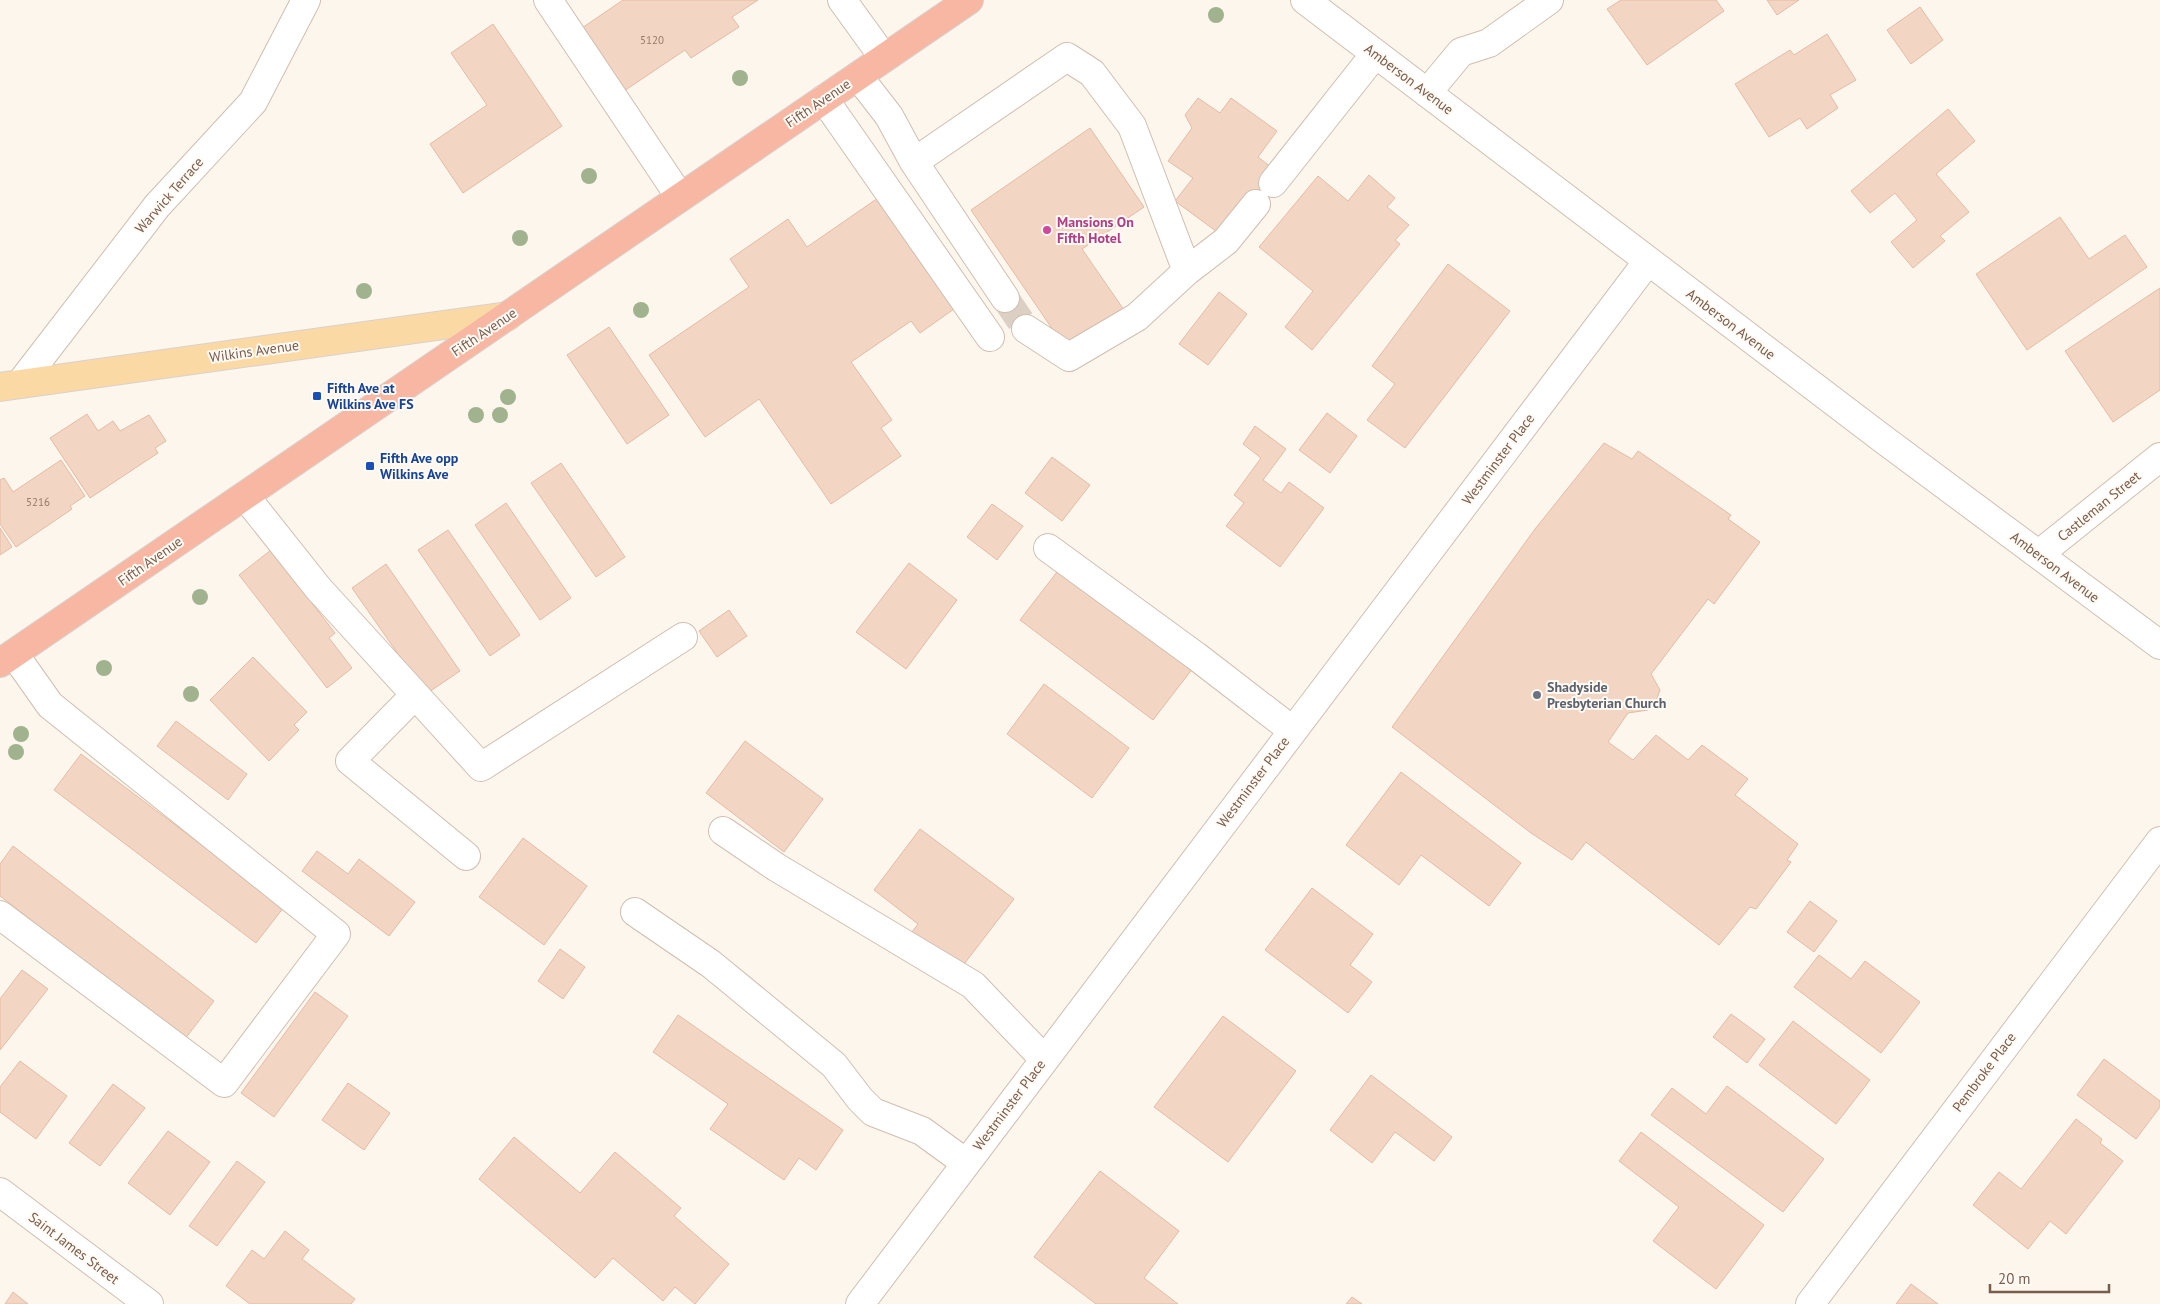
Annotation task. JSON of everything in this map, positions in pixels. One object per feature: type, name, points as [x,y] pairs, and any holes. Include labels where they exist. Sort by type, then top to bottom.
[{"type":"highway","name":"Fifth Avenue","points":[[7,659],[968,0]]},
{"type":"main road","name":"Wilkins Avenue","points":[[10,385],[508,316]]},
{"type":"street","name":"Warwick Terrace","points":[[10,385],[157,206],[253,102],[306,0]]},
{"type":"street","points":[[548,0],[680,198]]},
{"type":"street","points":[[842,0],[884,58]]},
{"type":"street","name":"Amberson Avenue","points":[[1305,0],[1648,261],[2160,645]]},
{"type":"street","points":[[1427,93],[1461,52],[1489,43],[1549,0]]},
{"type":"street","points":[[1273,183],[1375,54]]},
{"type":"street","points":[[914,162],[1067,57],[1092,73],[1132,126],[1187,271]]},
{"type":"street","points":[[858,76],[889,116],[914,162],[1005,298]]},
{"type":"street","points":[[824,99],[990,337]]},
{"type":"street","points":[[1026,329],[1068,357],[1137,317],[1187,271],[1226,241],[1256,204]]},
{"type":"street","name":"Westminster Place","points":[[860,1304],[1648,261]]},
{"type":"street","name":"Castleman Street","points":[[2039,554],[2160,457]]},
{"type":"street","points":[[245,496],[318,588],[481,767],[683,637]]},
{"type":"street","points":[[1048,548],[1196,656],[1292,730]]},
{"type":"street","points":[[0,914],[224,1083],[336,934],[50,705],[7,659]]},
{"type":"street","points":[[415,695],[350,761],[466,856]]},
{"type":"street","points":[[724,831],[776,867],[973,985],[1044,1059]]},
{"type":"street","name":"Pembroke Place","points":[[1810,1304],[2160,841]]},
{"type":"street","points":[[635,912],[711,964],[834,1065],[860,1099],[873,1112],[922,1131],[966,1163]]},
{"type":"street","name":"Saint James Street","points":[[0,1192],[149,1304]]},
{"type":"building","points":[[623,0],[758,0],[732,17],[739,27],[691,58],[685,50],[621,93],[579,30]]},
{"type":"building","points":[[1621,0],[1716,0],[1724,11],[1647,65],[1607,9]]},
{"type":"building","points":[[1767,0],[1799,0],[1777,15]]},
{"type":"building","points":[[1920,7],[1943,40],[1911,64],[1887,30]]},
{"type":"building","points":[[493,24],[562,126],[463,193],[430,144],[487,105],[451,53]]},
{"type":"building","points":[[1827,34],[1856,80],[1830,95],[1838,108],[1807,129],[1800,118],[1769,137],[1735,84],[1790,50],[1794,55]]},
{"type":"building","points":[[1198,98],[1220,113],[1231,98],[1277,131],[1258,157],[1272,168],[1276,185],[1259,207],[1224,237],[1175,201],[1193,178],[1168,161],[1192,128],[1185,115]]},
{"type":"building","points":[[1948,109],[1975,141],[1936,174],[1969,212],[1940,236],[1945,241],[1913,268],[1891,242],[1917,220],[1895,193],[1870,213],[1851,191]]},
{"type":"building","name":"Mansions On Fifth Hotel","points":[[1090,128],[1144,207],[1082,249],[1124,310],[1066,349],[971,210]]},
{"type":"building","points":[[1369,175],[1395,198],[1387,207],[1409,225],[1395,240],[1400,244],[1312,350],[1285,327],[1313,291],[1259,247],[1318,176],[1348,201]]},
{"type":"building","points":[[878,198],[954,309],[920,333],[911,321],[851,362],[892,420],[881,428],[901,456],[831,504],[759,399],[705,437],[649,355],[749,287],[730,259],[788,219],[807,247]]},
{"type":"building","points":[[2060,217],[2089,259],[2125,235],[2147,267],[2027,350],[1976,274]]},
{"type":"building","points":[[1448,264],[1510,311],[1405,448],[1367,420],[1395,384],[1372,366]]},
{"type":"building","points":[[2160,288],[2160,390],[2113,422],[2065,351]]},
{"type":"building","points":[[1219,292],[1247,314],[1208,365],[1179,344]]},
{"type":"building","points":[[609,327],[669,415],[627,444],[567,355]]},
{"type":"building","points":[[1327,413],[1357,436],[1330,473],[1299,450]]},
{"type":"building","points":[[87,414],[98,431],[113,421],[120,431],[149,415],[166,441],[155,448],[158,453],[90,498],[50,438]]},
{"type":"building","points":[[1255,426],[1286,449],[1263,480],[1281,493],[1289,482],[1324,508],[1280,567],[1226,526],[1244,503],[1234,495],[1261,458],[1243,444]]},
{"type":"building","name":"Shadyside Presbyterian Church","points":[[1604,443],[1632,459],[1638,451],[1731,515],[1728,519],[1760,542],[1714,604],[1708,599],[1651,674],[1660,690],[1655,704],[1648,710],[1628,713],[1608,742],[1633,760],[1656,735],[1688,760],[1702,745],[1748,779],[1735,795],[1798,844],[1787,860],[1791,862],[1756,909],[1750,907],[1719,945],[1586,842],[1572,860],[1531,833],[1392,727],[1535,529]]},
{"type":"building","points":[[1052,457],[1090,485],[1062,521],[1025,493]]},
{"type":"building","points":[[61,460],[85,496],[70,506],[72,509],[16,547],[0,524],[0,480],[4,478],[13,492]]},
{"type":"building","points":[[561,463],[625,557],[596,577],[531,483]]},
{"type":"building","points":[[506,503],[571,598],[540,620],[475,525]]},
{"type":"building","points":[[992,504],[1023,526],[997,560],[967,537]]},
{"type":"building","points":[[0,528],[12,547],[0,555]]},
{"type":"building","points":[[448,530],[520,635],[490,656],[418,550]]},
{"type":"building","points":[[271,550],[335,633],[329,638],[352,668],[327,688],[239,575]]},
{"type":"building","points":[[909,563],[957,600],[906,669],[856,632]]},
{"type":"building","points":[[386,564],[460,671],[426,694],[352,588]]},
{"type":"building","points":[[1060,568],[1193,668],[1153,720],[1020,620]]},
{"type":"building","points":[[729,610],[747,636],[717,657],[699,631]]},
{"type":"building","points":[[253,657],[307,712],[294,725],[299,730],[269,761],[210,700]]},
{"type":"building","points":[[1044,684],[1129,748],[1092,798],[1007,734]]},
{"type":"building","points":[[176,721],[247,774],[228,800],[157,746]]},
{"type":"building","points":[[745,741],[823,799],[784,852],[706,793]]},
{"type":"building","points":[[81,754],[284,907],[256,943],[54,790]]},
{"type":"building","points":[[1401,772],[1521,863],[1489,906],[1421,855],[1399,885],[1346,845]]},
{"type":"building","points":[[920,829],[1014,899],[958,972],[909,936],[918,924],[874,890]]},
{"type":"building","points":[[523,838],[587,886],[544,945],[479,897]]},
{"type":"building","points":[[13,846],[214,1001],[185,1039],[0,896],[0,864]]},
{"type":"building","points":[[317,851],[348,874],[359,859],[415,902],[389,936],[302,871]]},
{"type":"building","points":[[1312,888],[1373,934],[1350,965],[1372,982],[1348,1013],[1265,950]]},
{"type":"building","points":[[1810,901],[1837,921],[1814,952],[1787,932]]},
{"type":"building","points":[[560,949],[585,967],[563,999],[538,981]]},
{"type":"building","points":[[1819,955],[1851,979],[1865,961],[1920,1002],[1881,1053],[1794,987]]},
{"type":"building","points":[[22,970],[48,989],[0,1050],[0,999]]},
{"type":"building","points":[[315,992],[348,1016],[274,1117],[241,1093]]},
{"type":"building","points":[[1731,1014],[1765,1039],[1747,1063],[1713,1037]]},
{"type":"building","points":[[678,1015],[843,1130],[816,1170],[799,1158],[784,1180],[710,1129],[728,1104],[653,1052]]},
{"type":"building","points":[[1223,1016],[1296,1071],[1228,1162],[1154,1107]]},
{"type":"building","points":[[1793,1021],[1870,1080],[1836,1124],[1759,1065]]},
{"type":"building","points":[[2104,1059],[2160,1101],[2160,1107],[2136,1139],[2077,1095]]},
{"type":"building","points":[[20,1061],[67,1096],[36,1139],[0,1112],[0,1087]]},
{"type":"building","points":[[1371,1075],[1452,1137],[1434,1161],[1395,1132],[1372,1163],[1330,1130]]},
{"type":"building","points":[[348,1083],[390,1113],[364,1150],[322,1120]]},
{"type":"building","points":[[113,1084],[145,1108],[100,1166],[69,1143]]},
{"type":"building","points":[[1727,1086],[1824,1159],[1783,1212],[1651,1115],[1672,1088],[1706,1114]]},
{"type":"building","points":[[2076,1119],[2102,1139],[2100,1143],[2123,1161],[2066,1234],[2050,1221],[2028,1249],[1973,1205],[1999,1172],[2021,1189]]},
{"type":"building","points":[[168,1131],[210,1162],[170,1215],[128,1183]]},
{"type":"building","points":[[1641,1132],[1764,1225],[1716,1289],[1653,1241],[1679,1207],[1619,1161]]},
{"type":"building","points":[[514,1137],[580,1193],[615,1152],[681,1208],[674,1216],[729,1264],[695,1304],[675,1287],[663,1301],[613,1258],[595,1278],[479,1179]]},
{"type":"building","points":[[237,1161],[265,1182],[217,1246],[189,1226]]},
{"type":"building","points":[[1100,1171],[1179,1231],[1144,1278],[1178,1304],[1096,1304],[1034,1257]]},
{"type":"building","points":[[285,1231],[309,1250],[302,1259],[355,1299],[351,1304],[250,1304],[226,1286],[252,1250],[264,1259]]},
{"type":"building","points":[[1911,1284],[1938,1304],[1896,1304]]},
{"type":"building","points":[[13,1292],[28,1304],[5,1304]]},
{"type":"building","points":[[1352,1297],[1362,1304],[1346,1304]]},
{"type":"tunnel","points":[[1005,298],[1026,329]]},
{"type":"place","name":"Mansions On Fifth Hotel","points":[[1047,230]]},
{"type":"place","name":"Fifth Ave at Wilkins Ave FS","points":[[317,396]]},
{"type":"place","name":"Fifth Ave opp Wilkins Ave","points":[[370,466]]},
{"type":"place","name":"Shadyside Presbyterian Church","points":[[1537,695]]}]
